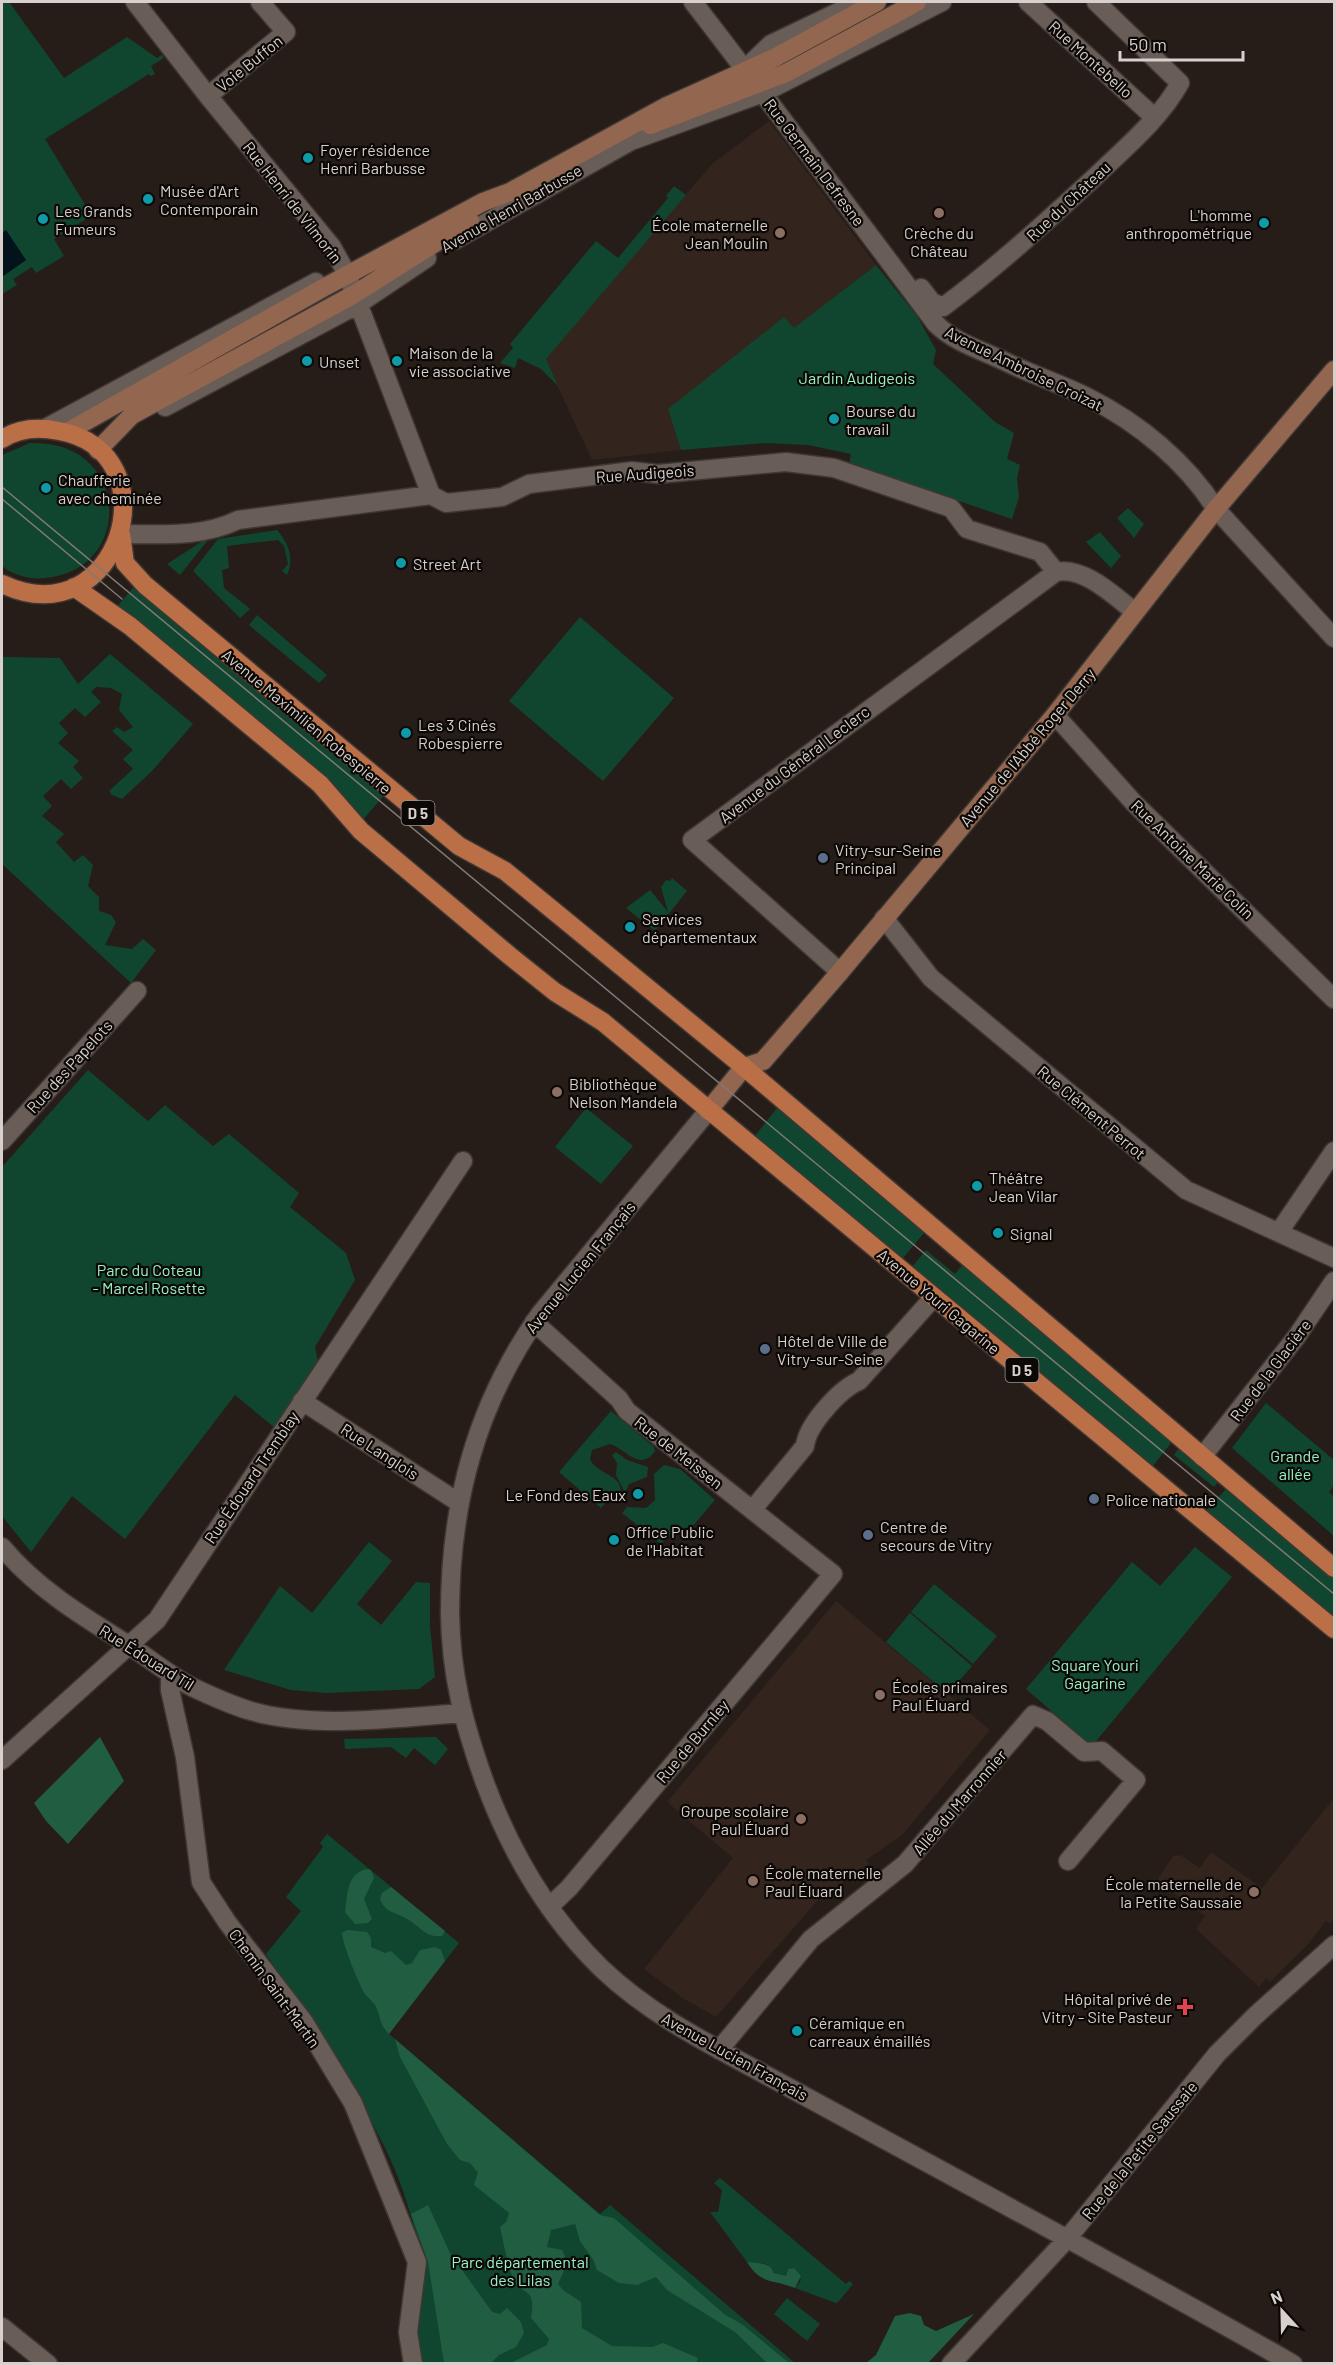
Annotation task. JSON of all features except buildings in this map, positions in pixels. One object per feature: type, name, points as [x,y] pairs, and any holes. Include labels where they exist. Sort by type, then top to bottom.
[{"type":"main road","name":"Avenue Henri Barbusse","points":[[67,432],[347,274],[483,202],[510,192],[667,106],[746,68],[776,57],[877,2]]},
{"type":"main road","name":"Avenue Henri Barbusse","points":[[625,130],[648,126],[760,89],[918,2]]},
{"type":"main road","name":"Avenue Henri Barbusse","points":[[355,300],[486,211],[510,192]]},
{"type":"main road","name":"Avenue de l'Abbé Roger Derry","points":[[708,1111],[744,1067],[763,1061],[840,972],[1055,715],[1216,509],[1335,370]]},
{"type":"main road","points":[[2,439],[25,430],[46,428],[67,432],[101,453],[116,474],[122,493],[124,514],[121,534],[113,553],[100,569],[74,587],[36,594],[2,584]]},
{"type":"main road","name":"Avenue Maximilien Robespierre","points":[[121,534],[125,563],[145,585],[194,627],[459,846],[505,872],[744,1067]]},
{"type":"main road","name":"D 5","points":[[74,587],[130,626],[320,784],[361,831],[510,956],[555,992],[603,1022],[708,1111]]},
{"type":"main road","name":"D 5","points":[[744,1067],[1335,1568]]},
{"type":"main road","name":"Avenue Youri Gagarine","points":[[708,1111],[1335,1629]]},
{"type":"street","name":"Rue Henri de Vilmorin","points":[[135,2],[208,96],[332,247],[347,274],[431,495]]},
{"type":"street","name":"Voie Buffon","points":[[208,96],[286,32],[260,2]]},
{"type":"street","name":"Rue Germain Defresne","points":[[693,2],[746,68],[898,272],[913,278],[932,302],[941,321]]},
{"type":"street","name":"Avenue Henri Barbusse","points":[[746,68],[771,44],[859,2]]},
{"type":"street","name":"Avenue Henri Barbusse","points":[[101,453],[130,425],[355,300],[598,158],[631,141],[760,89],[942,2]]},
{"type":"street","name":"Rue Montebello","points":[[1028,2],[1154,117]]},
{"type":"street","name":"Rue du Château","points":[[941,321],[1132,141],[1170,101],[1180,83],[1096,2]]},
{"type":"street","name":"Avenue Henri Barbusse","points":[[46,428],[319,280],[347,274]]},
{"type":"street","name":"Avenue Ambroise Croizat","points":[[941,321],[1105,407],[1162,447],[1202,486],[1216,509],[1335,638]]},
{"type":"street","name":"Rue Audigeois","points":[[121,534],[184,535],[216,530],[238,520],[431,495],[446,503],[502,497],[529,484],[632,471],[657,474],[786,462],[834,468],[951,508],[967,529],[1040,552],[1056,572]]},
{"type":"street","points":[[1056,572],[1065,570],[1080,573],[1135,612]]},
{"type":"street","name":"Avenue du Général Leclerc","points":[[840,972],[692,840],[1056,572]]},
{"type":"street","name":"Rue Antoine Marie Colin","points":[[1055,715],[1134,803],[1335,999]]},
{"type":"street","name":"Rue Clément Perrot","points":[[884,918],[931,978],[1186,1190],[1335,1258]]},
{"type":"street","name":"Rue des Papelots","points":[[2,1141],[137,991]]},
{"type":"street","name":"Avenue Lucien Français","points":[[708,1111],[534,1322],[518,1347],[483,1415],[458,1502],[450,1566],[451,1646],[461,1713],[495,1811],[529,1878],[549,1907],[603,1970],[679,2029],[1038,2222],[1293,2364]]},
{"type":"street","points":[[1279,1232],[1335,1151]]},
{"type":"street","name":"Rue Édouard Tremblay","points":[[2,1760],[157,1620],[463,1161]]},
{"type":"street","name":"Rue de la Glacière","points":[[1202,1457],[1297,1336],[1335,1281]]},
{"type":"street","points":[[753,1509],[805,1446],[806,1433],[847,1386],[859,1381],[934,1297]]},
{"type":"street","name":"Rue de Meissen","points":[[534,1322],[619,1399],[627,1412],[833,1574]]},
{"type":"street","name":"Rue Langlois","points":[[302,1401],[458,1502]]},
{"type":"street","name":"Rue Édouard Til","points":[[2,1547],[17,1566],[63,1604],[170,1674],[242,1707],[292,1718],[335,1720],[461,1713]]},
{"type":"street","name":"Rue de Burnley","points":[[549,1907],[569,1887],[833,1574]]},
{"type":"street","name":"Chemin Saint-Martin","points":[[170,1674],[170,1690],[185,1757],[201,1882],[227,1922],[304,2022],[353,2103],[417,2262],[408,2332],[413,2364]]},
{"type":"street","name":"Allée du Marronnier","points":[[720,2050],[811,1939],[905,1864],[1033,1715],[1047,1721],[1084,1752],[1102,1751],[1136,1780],[1068,1861]]},
{"type":"street","name":"Rue de la Petite Saussaie","points":[[951,2364],[1067,2239],[1217,2054],[1255,2016],[1335,1945]]},
{"type":"street","points":[[2,2327],[48,2364]]},
{"type":"shaded area","points":[[769,121],[876,265],[794,329],[784,318],[669,409],[681,450],[592,460],[545,359],[712,164]]},
{"type":"shaded area","name":"Groupe scolaire Paul Éluard","points":[[836,1601],[990,1730],[902,1835],[866,1860],[869,1864],[818,1900],[716,2017],[684,1999],[644,1969],[733,1858],[667,1802]]},
{"type":"shaded area","name":"École maternelle de la Petite Saussaie","points":[[1334,1798],[1334,1919],[1330,1924],[1326,1921],[1308,1944],[1270,1982],[1266,1978],[1259,1987],[1196,1929],[1205,1916],[1157,1880],[1173,1856],[1180,1855],[1200,1868],[1211,1852],[1262,1888]]},
{"type":"green space","points":[[2,2],[9,2],[64,78],[127,37],[157,58],[162,55],[164,58],[151,66],[155,74],[151,76],[149,74],[45,139],[89,211],[94,214],[54,239],[64,256],[36,273],[32,267],[13,279],[17,285],[2,294]]},
{"type":"green space","points":[[674,186],[686,195],[546,359],[558,386],[541,369],[518,358],[515,368],[500,363],[513,348],[510,344],[596,241],[618,258],[668,198],[666,196]]},
{"type":"green space","name":"Jardin Audigeois","points":[[876,265],[917,316],[936,350],[933,364],[995,422],[1014,433],[1007,459],[1020,465],[1017,478],[1019,497],[1012,519],[849,464],[851,454],[808,445],[764,443],[681,450],[668,409],[784,317],[794,328]]},
{"type":"green space","points":[[30,443],[63,447],[88,461],[103,482],[109,506],[106,531],[95,553],[74,570],[45,578],[22,576],[2,566],[2,455]]},
{"type":"green space","points":[[1128,508],[1144,524],[1134,538],[1117,518]]},
{"type":"green space","points":[[277,530],[289,551],[290,563],[287,575],[282,571],[288,564],[284,546],[278,540],[227,546],[229,568],[222,570],[224,588],[250,609],[240,618],[193,571],[218,539]]},
{"type":"green space","points":[[1100,532],[1121,556],[1111,568],[1086,542]]},
{"type":"green space","points":[[208,540],[180,575],[167,564],[201,542]]},
{"type":"green space","points":[[136,584],[385,794],[361,822],[116,608]]},
{"type":"green space","points":[[257,615],[327,675],[319,683],[249,625]]},
{"type":"green space","points":[[580,617],[674,698],[603,781],[509,701]]},
{"type":"green space","points":[[110,654],[193,724],[152,771],[122,799],[112,795],[109,791],[133,769],[123,759],[133,750],[112,731],[117,727],[124,732],[133,727],[119,710],[122,694],[111,688],[96,687],[91,692],[101,702],[85,717],[75,708],[59,723],[68,733],[58,743],[79,761],[73,767],[83,778],[71,789],[61,779],[43,796],[52,806],[42,816],[64,834],[56,842],[74,862],[83,855],[93,865],[88,886],[99,897],[99,911],[111,915],[116,922],[105,945],[132,949],[143,939],[156,950],[131,983],[2,864],[2,657],[60,658],[78,684]]},
{"type":"green space","points":[[672,878],[687,891],[655,931],[626,908],[650,890],[668,912],[661,887],[666,880],[670,881]]},
{"type":"green space","name":"Parc du Coteau - Marcel Rosette","points":[[88,1070],[148,1121],[165,1105],[213,1146],[229,1134],[299,1193],[290,1207],[346,1253],[355,1280],[315,1347],[319,1366],[275,1428],[235,1395],[125,1539],[72,1496],[31,1552],[2,1516],[2,1167]]},
{"type":"green space","points":[[586,1108],[633,1146],[601,1184],[555,1147]]},
{"type":"green space","points":[[777,1108],[924,1233],[902,1259],[754,1137]]},
{"type":"green space","points":[[926,1250],[955,1274],[963,1264],[1172,1442],[1152,1467],[912,1267]]},
{"type":"green space","name":"Grande allée","points":[[1266,1403],[1334,1460],[1334,1485],[1329,1492],[1334,1497],[1334,1536],[1232,1448]]},
{"type":"green space","points":[[611,1411],[654,1447],[655,1451],[644,1460],[638,1460],[610,1444],[592,1450],[590,1459],[594,1465],[616,1480],[621,1490],[619,1498],[612,1496],[601,1508],[559,1472]]},
{"type":"green space","points":[[1179,1448],[1219,1481],[1214,1487],[1174,1455]]},
{"type":"green space","points":[[616,1452],[627,1460],[648,1467],[647,1477],[629,1484],[625,1493],[616,1475],[617,1463],[612,1455]]},
{"type":"green space","points":[[664,1465],[680,1469],[715,1500],[686,1534],[677,1527],[661,1544],[622,1513],[627,1507],[646,1508],[655,1500],[654,1474]]},
{"type":"green space","points":[[1227,1488],[1334,1577],[1334,1618],[1205,1512]]},
{"type":"green space","points":[[369,1542],[392,1561],[357,1604],[381,1625],[416,1582],[430,1583],[430,1626],[435,1677],[419,1689],[326,1693],[291,1690],[224,1670],[280,1586],[312,1613]]},
{"type":"green space","name":"Square Youri Gagarine","points":[[1195,1547],[1232,1577],[1092,1746],[1026,1689],[1132,1562],[1160,1586]]},
{"type":"green space","points":[[934,1584],[997,1636],[973,1664],[911,1612]]},
{"type":"green space","points":[[910,1613],[972,1666],[948,1694],[886,1642]]},
{"type":"green space","points":[[100,1737],[124,1781],[68,1844],[46,1821],[34,1803]]},
{"type":"green space","points":[[436,1737],[448,1749],[435,1765],[414,1748],[406,1758],[391,1747],[345,1749],[344,1739]]},
{"type":"green space","name":"Parc départemental des Lilas","points":[[327,1834],[459,1943],[389,2034],[600,2214],[610,2205],[795,2363],[423,2363],[416,2333],[422,2270],[426,2265],[398,2177],[380,2137],[350,2083],[266,1954],[301,1911],[286,1897],[323,1847],[320,1843]]},
{"type":"green space","points":[[366,1869],[371,1870],[374,1878],[364,1899],[372,1919],[368,1923],[355,1924],[345,1912],[349,1886],[351,1880],[359,1872]]},
{"type":"green space","points":[[391,1887],[445,1931],[442,1936],[427,1933],[385,1907],[380,1899],[382,1893]]},
{"type":"green space","points":[[347,1930],[367,1932],[371,1938],[371,1947],[385,1953],[391,1951],[406,1965],[412,1963],[420,1950],[435,1947],[441,1950],[445,1961],[389,2034],[355,1973],[342,1933]]},
{"type":"green space","points":[[395,2039],[600,2215],[614,2218],[724,2314],[743,2325],[789,2363],[767,2363],[735,2332],[667,2290],[656,2277],[637,2285],[619,2283],[597,2270],[594,2261],[580,2241],[575,2224],[551,2230],[547,2247],[562,2250],[565,2267],[558,2284],[581,2302],[582,2328],[612,2346],[652,2347],[663,2343],[698,2358],[696,2363],[511,2363],[547,2345],[549,2339],[531,2318],[532,2300],[516,2284],[511,2273],[500,2227],[506,2222],[509,2213],[474,2185],[478,2172],[470,2163],[460,2160],[447,2144],[400,2057]]},
{"type":"green space","points":[[720,2178],[846,2284],[849,2281],[853,2284],[839,2301],[836,2303],[795,2288],[801,2280],[794,2268],[788,2269],[786,2276],[783,2276],[775,2273],[766,2264],[747,2262],[710,2212],[718,2212],[722,2190],[714,2183]]},
{"type":"green space","points":[[428,2205],[450,2253],[492,2312],[500,2314],[507,2308],[521,2322],[524,2333],[516,2347],[499,2355],[491,2363],[444,2363],[428,2262],[411,2214]]},
{"type":"green space","points":[[747,2262],[766,2265],[774,2273],[786,2276],[788,2269],[794,2268],[801,2276],[795,2288],[763,2278]]},
{"type":"green space","points":[[787,2298],[820,2324],[807,2341],[774,2314]]},
{"type":"green space","points":[[910,2313],[921,2316],[924,2325],[936,2331],[974,2314],[928,2363],[866,2363],[876,2355],[895,2316]]},
{"type":"water","points":[[6,230],[26,260],[2,277],[2,233]]},
{"type":"tram line","points":[[2,487],[1334,1594]]},
{"type":"tram line","points":[[2,499],[122,599]]},
{"type":"place","name":"Foyer résidence Henri Barbusse","points":[[308,158]]},
{"type":"place","name":"Musée d'Art Contemporain","points":[[148,199]]},
{"type":"place","name":"Crèche du Château","points":[[939,213]]},
{"type":"place","name":"Les Grands Fumeurs","points":[[43,219]]},
{"type":"place","name":"L'homme anthropométrique","points":[[1264,223]]},
{"type":"place","name":"École maternelle Jean Moulin","points":[[780,233]]},
{"type":"place","name":"Unset","points":[[307,361]]},
{"type":"place","name":"Maison de la vie associative","points":[[397,361]]},
{"type":"place","name":"Bourse du travail","points":[[834,419]]},
{"type":"place","name":"Chaufferie avec cheminée","points":[[46,488]]},
{"type":"place","name":"Street Art","points":[[401,563]]},
{"type":"place","name":"Les 3 Cinés Robespierre","points":[[406,733]]},
{"type":"place","name":"Vitry-sur-Seine Principal","points":[[823,858]]},
{"type":"place","name":"Services départementaux","points":[[630,927]]},
{"type":"place","name":"Bibliothèque Nelson Mandela","points":[[557,1092]]},
{"type":"place","name":"Théâtre Jean Vilar","points":[[977,1186]]},
{"type":"place","name":"Signal","points":[[998,1233]]},
{"type":"place","name":"Hôtel de Ville de Vitry-sur-Seine","points":[[765,1349]]},
{"type":"place","name":"Le Fond des Eaux","points":[[638,1494]]},
{"type":"place","name":"Police nationale","points":[[1094,1499]]},
{"type":"place","name":"Centre de secours de Vitry","points":[[868,1535]]},
{"type":"place","name":"Office Public de l'Habitat","points":[[614,1540]]},
{"type":"place","name":"Écoles primaires Paul Éluard","points":[[880,1695]]},
{"type":"place","name":"Groupe scolaire Paul Éluard","points":[[801,1819]]},
{"type":"place","name":"École maternelle Paul Éluard","points":[[753,1881]]},
{"type":"place","name":"École maternelle de la Petite Saussaie","points":[[1254,1892]]},
{"type":"place","name":"Hôpital privé de Vitry - Site Pasteur","points":[[1185,2007]]},
{"type":"place","name":"Céramique en carreaux émaillés","points":[[797,2031]]}]
